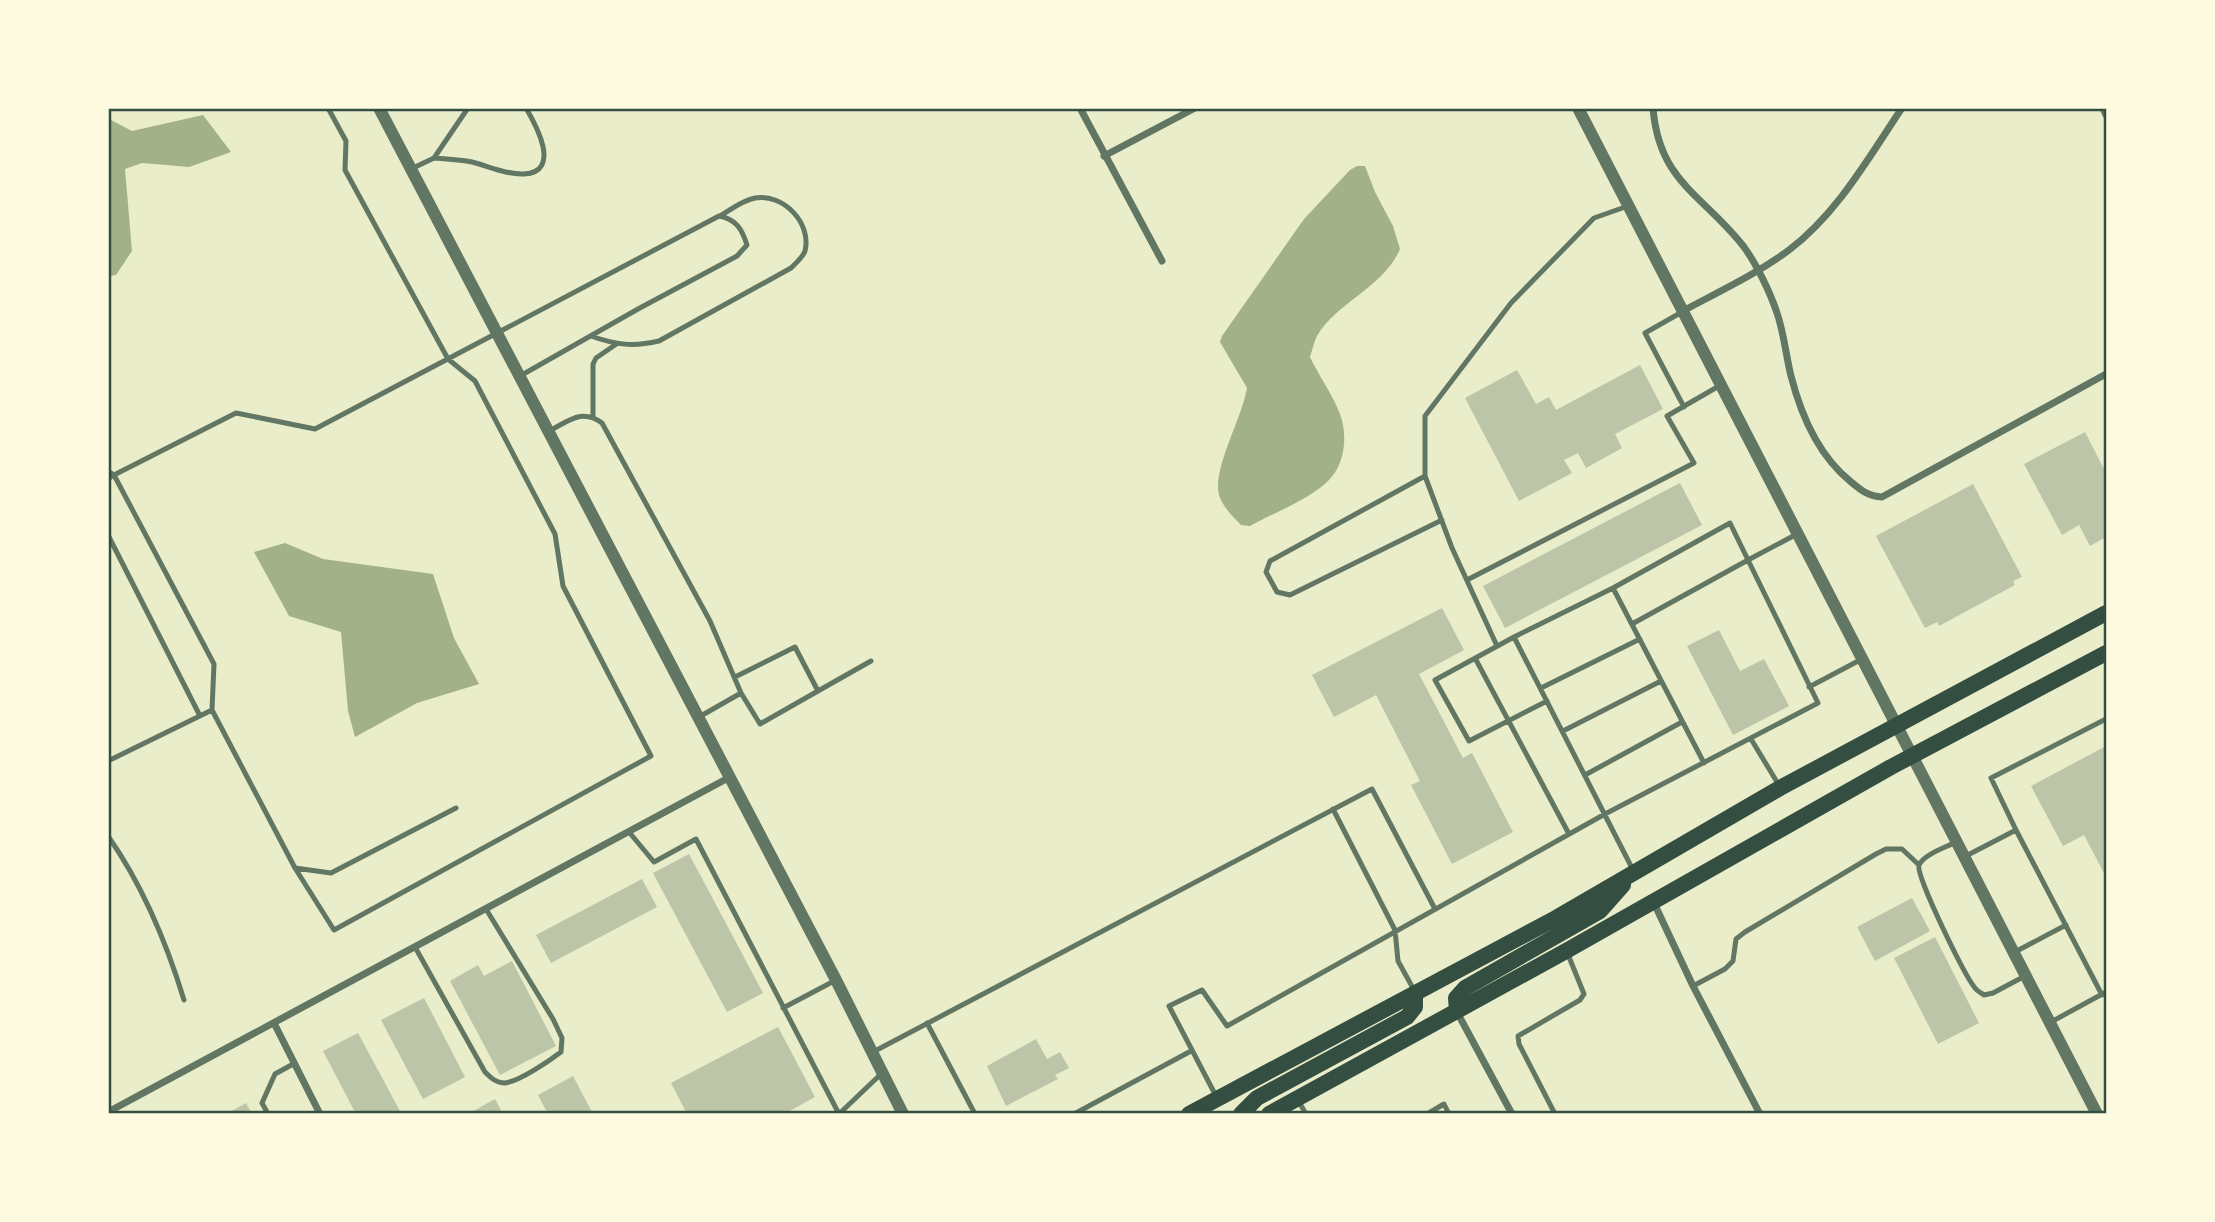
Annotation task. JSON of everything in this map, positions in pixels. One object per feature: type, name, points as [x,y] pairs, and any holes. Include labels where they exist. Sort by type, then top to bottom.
[{"type":"main road","points":[[1189,1114],[1634,873],[1895,725],[2106,613]]},
{"type":"main road","points":[[1269,1114],[1566,951],[1911,756],[2106,653]]},
{"type":"main road","points":[[1457,1011],[1456,998],[1465,988],[1600,911],[1634,873]]},
{"type":"main road","points":[[1241,1114],[1257,1098],[1407,1017],[1415,1007],[1415,993]]},
{"type":"street","points":[[379,108],[836,980],[903,1114]]},
{"type":"street","points":[[1080,108],[1162,261]]},
{"type":"street","points":[[1104,156],[1195,108]]},
{"type":"street","points":[[1578,108],[2096,1114]]},
{"type":"street","points":[[1653,108],[1655,130],[1670,169],[1745,248],[1777,313],[1792,378],[1814,439],[1839,472],[1869,496],[1882,497],[2106,374]]},
{"type":"street","points":[[1682,312],[1790,249],[1857,179],[1902,108]]},
{"type":"street","points":[[2103,108],[2106,115]]},
{"type":"street","points":[[108,1112],[730,778]]},
{"type":"street","points":[[1653,902],[1693,986],[1760,1114]]},
{"type":"street","points":[[1457,1011],[1512,1114]]},
{"type":"street","points":[[274,1023],[320,1114]]},
{"type":"lane","points":[[328,108],[346,141],[345,170],[448,359],[475,381],[555,534],[563,586],[651,756],[334,930],[295,868],[212,710],[214,664],[110,475],[236,413],[315,429],[448,359],[497,332],[754,198],[780,202],[790,208],[800,222],[806,239],[805,254],[792,268],[659,341],[638,346],[615,345],[591,336]]},
{"type":"lane","points":[[411,169],[434,158],[468,108]]},
{"type":"lane","points":[[434,158],[469,161],[526,174],[538,169],[545,154],[541,134],[526,108]]},
{"type":"lane","points":[[1497,646],[1441,520],[1425,476],[1425,416],[1511,303],[1594,218],[1628,206]]},
{"type":"lane","points":[[520,376],[737,257],[747,245],[742,230],[730,218],[719,216]]},
{"type":"lane","points":[[1682,312],[1645,333],[1684,407]]},
{"type":"lane","points":[[593,416],[593,364],[601,354],[615,345]]},
{"type":"lane","points":[[1467,580],[1694,463],[1667,416],[1720,386]]},
{"type":"lane","points":[[549,431],[576,417],[593,416],[611,435],[710,621],[741,693],[760,724],[871,661]]},
{"type":"lane","points":[[1425,476],[1270,561],[1266,572],[1277,592],[1290,595],[1441,520]]},
{"type":"lane","points":[[1217,1098],[1169,1006],[1202,989],[1227,1026],[1605,814],[1818,703],[1730,523],[1613,588],[1435,680],[1469,741],[1547,701]]},
{"type":"lane","points":[[1632,624],[1797,534]]},
{"type":"lane","points":[[108,535],[200,716]]},
{"type":"lane","points":[[1613,588],[1704,763]]},
{"type":"lane","points":[[1514,637],[1634,873]]},
{"type":"lane","points":[[1541,688],[1640,639]]},
{"type":"lane","points":[[734,677],[795,647],[818,691]]},
{"type":"lane","points":[[1475,657],[1569,834]]},
{"type":"lane","points":[[1810,687],[1862,659]]},
{"type":"lane","points":[[1563,731],[1661,681]]},
{"type":"lane","points":[[699,718],[741,693]]},
{"type":"lane","points":[[108,761],[212,710]]},
{"type":"lane","points":[[2050,1022],[2104,993],[1991,778],[2106,719]]},
{"type":"lane","points":[[1585,775],[1682,722]]},
{"type":"lane","points":[[1751,738],[1780,788]]},
{"type":"lane","points":[[873,1052],[1372,789],[1435,909]]},
{"type":"lane","points":[[295,868],[331,873],[456,808]]},
{"type":"lane","points":[[1333,809],[1395,930],[1398,961],[1415,993]]},
{"type":"lane","points":[[1964,857],[2016,830]]},
{"type":"lane","points":[[629,832],[654,862],[696,839],[839,1114],[883,1072]]},
{"type":"lane","points":[[108,836],[145,894],[172,960],[184,1000]]},
{"type":"lane","points":[[1956,842],[1924,859],[1919,865],[1929,899],[1976,990],[1984,995],[1993,993],[2025,976]]},
{"type":"lane","points":[[1693,986],[1725,969],[1733,961],[1736,939],[1745,932],[1876,854],[1886,849],[1902,849],[1919,865]]},
{"type":"lane","points":[[415,947],[485,1072],[495,1082],[513,1080],[561,1052],[562,1038],[486,909]]},
{"type":"lane","points":[[2013,953],[2066,925]]},
{"type":"lane","points":[[1555,1114],[1519,1045],[1518,1036],[1580,1000],[1584,994],[1566,951]]},
{"type":"lane","points":[[783,1008],[836,980]]},
{"type":"lane","points":[[927,1023],[975,1114]]},
{"type":"lane","points":[[1074,1114],[1191,1051]]},
{"type":"lane","points":[[268,1114],[262,1103],[275,1074],[295,1063]]},
{"type":"lane","points":[[1297,1099],[1307,1114]]},
{"type":"lane","points":[[1427,1114],[1444,1104],[1449,1114]]},
{"type":"shaded area","points":[[203,115],[231,152],[189,167],[142,163],[125,169],[132,251],[116,275],[109,276],[109,119],[132,131]]},
{"type":"shaded area","points":[[1365,166],[1393,226],[1400,249],[1383,274],[1326,324],[1317,336],[1310,357],[1340,414],[1344,431],[1342,458],[1329,480],[1312,493],[1250,526],[1241,525],[1223,503],[1218,488],[1221,465],[1247,388],[1220,342],[1304,219],[1350,170]]},
{"type":"shaded area","points":[[285,543],[323,559],[433,574],[454,638],[479,684],[417,703],[355,737],[348,711],[341,632],[289,616],[254,552]]},
{"type":"building","points":[[1640,365],[1663,409],[1615,434],[1622,448],[1586,468],[1578,453],[1564,460],[1572,473],[1519,501],[1465,398],[1517,370],[1536,404],[1549,397],[1556,410]]},
{"type":"building","points":[[2085,432],[2106,473],[2106,537],[2090,546],[2079,525],[2062,535],[2024,464]]},
{"type":"building","points":[[1680,483],[1702,525],[1505,628],[1483,586]]},
{"type":"building","points":[[1973,484],[2022,577],[2013,581],[2015,585],[1939,626],[1937,622],[1925,628],[1876,536]]},
{"type":"building","points":[[1442,608],[1464,650],[1419,674],[1463,758],[1472,753],[1513,832],[1452,864],[1411,785],[1420,781],[1376,695],[1334,717],[1312,675]]},
{"type":"building","points":[[1719,630],[1740,671],[1764,659],[1789,706],[1733,735],[1687,646]]},
{"type":"building","points":[[2106,746],[2106,877],[2084,835],[2063,846],[2031,786]]},
{"type":"building","points":[[689,854],[763,993],[727,1012],[653,873]]},
{"type":"building","points":[[642,879],[657,907],[551,963],[536,935]]},
{"type":"building","points":[[1912,898],[1930,931],[1875,961],[1857,927]]},
{"type":"building","points":[[1935,937],[1979,1023],[1938,1044],[1894,958]]},
{"type":"building","points":[[512,961],[556,1046],[500,1075],[450,981],[478,965],[484,976]]},
{"type":"building","points":[[424,998],[465,1077],[423,1099],[381,1020]]},
{"type":"building","points":[[778,1027],[815,1097],[784,1114],[687,1114],[671,1083]]},
{"type":"building","points":[[358,1033],[400,1111],[396,1114],[356,1114],[323,1051]]},
{"type":"building","points":[[1036,1039],[1047,1059],[1060,1052],[1069,1068],[1055,1075],[1058,1079],[1006,1106],[987,1066]]},
{"type":"building","points":[[573,1076],[593,1114],[548,1114],[538,1095]]},
{"type":"building","points":[[495,1099],[503,1114],[468,1114]]},
{"type":"building","points":[[246,1103],[252,1114],[226,1114]]}]
